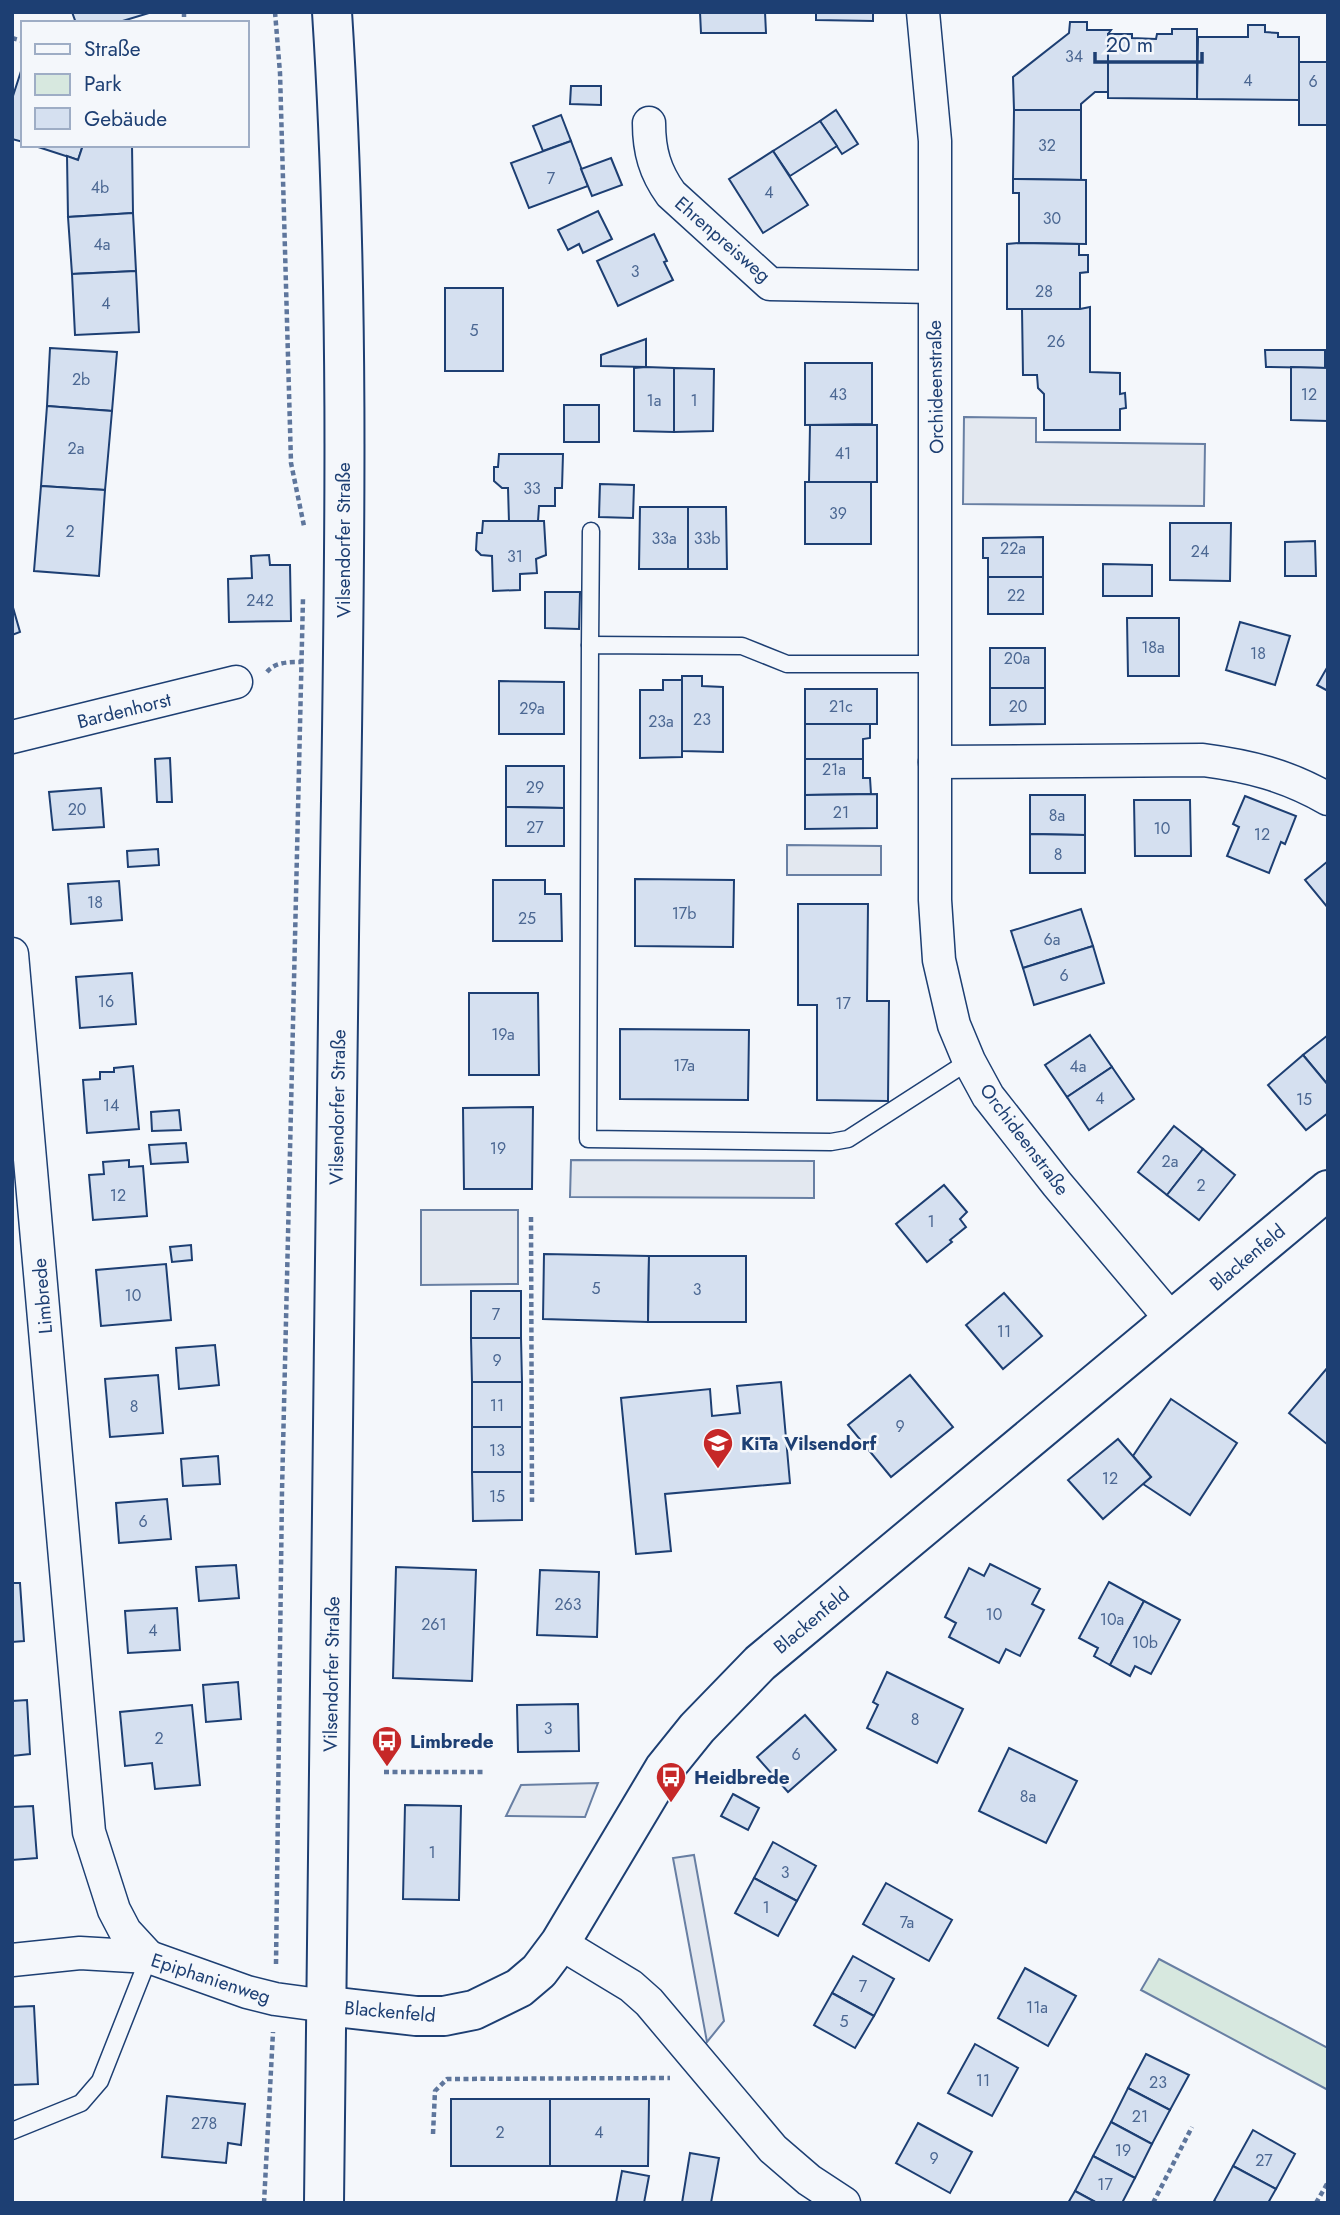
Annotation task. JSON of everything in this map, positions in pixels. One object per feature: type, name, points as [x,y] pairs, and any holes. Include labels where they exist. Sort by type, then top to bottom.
[{"type":"main road","name":"Vilsendorfer Straße","points":[[324,2203],[342,676],[343,373],[338,112],[332,12]]},
{"type":"main road","name":"Blackenfeld","points":[[327,2006],[416,2017],[444,2016],[474,2010],[519,1989],[539,1971],[560,1943],[664,1769],[697,1728],[760,1663],[1328,1190]]},
{"type":"street","name":"Orchideenstraße","points":[[923,12],[935,141],[935,762],[939,960],[954,1025],[988,1096],[1048,1173],[1171,1319]]},
{"type":"street","name":"Ehrenpreisweg","points":[[649,123],[653,162],[658,176],[671,194],[770,284],[934,287]]},
{"type":"street","name":"Bardenhorst","points":[[12,737],[236,682]]},
{"type":"street","points":[[935,762],[1203,760],[1267,771],[1328,799]]},
{"type":"street","name":"Limbrede","points":[[12,954],[89,1832],[114,1910],[125,1931],[149,1957]]},
{"type":"street","points":[[560,1943],[631,1986],[649,2002],[773,2149],[809,2180],[844,2203]]},
{"type":"street","name":"Epiphanienweg","points":[[12,1961],[80,1953],[149,1957],[247,1992],[327,2006]]},
{"type":"lane","points":[[591,531],[588,1139],[831,1142],[848,1139],[969,1061]]},
{"type":"lane","points":[[590,645],[742,646],[787,664],[935,664]]},
{"type":"lane","points":[[12,2131],[81,2103],[100,2081],[149,1957]]},
{"type":"path","points":[[275,12],[281,73],[291,463],[305,529]]},
{"type":"path","points":[[264,2203],[275,1999],[282,1477],[303,596]]},
{"type":"path","points":[[531,1216],[532,1502]]},
{"type":"path","points":[[384,1772],[484,1772]]},
{"type":"path","points":[[433,2134],[435,2091],[447,2079],[712,2078]]},
{"type":"path","points":[[1153,2203],[1192,2127]]},
{"type":"path","points":[[1317,2203],[1327,2184]]},
{"type":"green space","points":[[1159,1959],[1328,2048],[1328,2090],[1141,1990]]},
{"type":"shaded area","points":[[964,417],[1036,418],[1036,442],[1205,444],[1204,506],[963,504]]},
{"type":"shaded area","points":[[787,845],[881,846],[881,875],[787,875]]},
{"type":"shaded area","points":[[571,1160],[814,1161],[814,1198],[570,1197]]},
{"type":"shaded area","points":[[421,1210],[518,1210],[518,1284],[421,1285]]},
{"type":"shaded area","points":[[598,1783],[585,1817],[506,1816],[521,1785]]},
{"type":"shaded area","points":[[694,1855],[724,2021],[707,2042],[673,1858]]},
{"type":"building","points":[[72,12],[149,12],[123,21],[75,21]]},
{"type":"building","points":[[700,12],[765,12],[766,33],[701,33]]},
{"type":"building","points":[[816,12],[873,12],[873,21],[816,20]]},
{"type":"building","points":[[1070,22],[1087,22],[1087,30],[1111,30],[1108,34],[1108,92],[1095,92],[1081,104],[1081,110],[1014,110],[1013,77],[1069,33]]},
{"type":"building","points":[[1248,25],[1265,25],[1265,32],[1278,33],[1278,37],[1299,37],[1299,100],[1197,99],[1198,37],[1248,37]]},
{"type":"building","points":[[1172,29],[1197,29],[1197,99],[1108,98],[1108,34],[1132,34],[1132,38],[1156,39],[1157,34],[1172,34]]},
{"type":"building","points":[[1299,62],[1328,62],[1328,125],[1299,125]]},
{"type":"building","points":[[21,71],[21,141],[12,139],[12,99]]},
{"type":"building","points":[[571,86],[601,86],[601,105],[570,104]]},
{"type":"building","points":[[836,110],[858,144],[842,154],[820,121]]},
{"type":"building","points":[[1014,110],[1081,110],[1081,180],[1013,179]]},
{"type":"building","points":[[561,115],[571,141],[543,151],[533,126]]},
{"type":"building","points":[[820,121],[837,146],[790,176],[773,151]]},
{"type":"building","points":[[571,141],[588,186],[529,208],[511,163]]},
{"type":"building","points":[[38,147],[82,147],[78,160]]},
{"type":"building","points":[[82,147],[132,147],[133,213],[68,217],[67,156],[78,160]]},
{"type":"building","points":[[773,151],[808,205],[763,233],[729,179]]},
{"type":"building","points":[[611,158],[622,185],[592,196],[581,169]]},
{"type":"building","points":[[1013,179],[1086,180],[1086,244],[1019,243],[1019,193],[1013,193]]},
{"type":"building","points":[[598,211],[612,239],[583,253],[579,244],[568,250],[558,230]]},
{"type":"building","points":[[133,213],[136,271],[72,274],[68,217]]},
{"type":"building","points":[[654,234],[673,280],[618,306],[597,261]]},
{"type":"building","points":[[1007,244],[1079,244],[1079,255],[1088,255],[1088,272],[1080,273],[1080,309],[1007,309]]},
{"type":"building","points":[[136,271],[139,332],[75,335],[72,274]]},
{"type":"building","points":[[445,288],[503,288],[503,371],[445,371]]},
{"type":"building","points":[[1090,307],[1090,372],[1120,373],[1120,394],[1125,393],[1126,408],[1120,409],[1120,430],[1044,430],[1044,394],[1038,388],[1037,375],[1023,375],[1022,309]]},
{"type":"building","points":[[646,339],[646,367],[601,366],[601,355]]},
{"type":"building","points":[[50,348],[117,352],[112,411],[47,406]]},
{"type":"building","points":[[1265,350],[1325,350],[1325,368],[1266,367]]},
{"type":"building","points":[[805,363],[872,363],[872,424],[805,425]]},
{"type":"building","points":[[1291,367],[1328,368],[1328,421],[1291,420]]},
{"type":"building","points":[[634,368],[674,368],[674,432],[634,431]]},
{"type":"building","points":[[674,368],[714,369],[713,431],[674,432]]},
{"type":"building","points":[[564,405],[599,405],[599,442],[564,442]]},
{"type":"building","points":[[47,406],[112,411],[105,490],[41,486]]},
{"type":"building","points":[[810,425],[877,425],[877,482],[809,482]]},
{"type":"building","points":[[499,454],[563,454],[562,488],[555,488],[555,506],[539,506],[538,521],[509,522],[508,488],[502,488],[494,481],[494,467],[498,467]]},
{"type":"building","points":[[805,482],[871,482],[871,544],[805,544]]},
{"type":"building","points":[[600,484],[634,485],[633,518],[599,517]]},
{"type":"building","points":[[41,486],[105,490],[99,576],[34,571]]},
{"type":"building","points":[[640,507],[688,507],[688,569],[639,569]]},
{"type":"building","points":[[688,507],[726,507],[727,569],[688,569]]},
{"type":"building","points":[[483,521],[544,521],[546,555],[536,559],[537,573],[520,574],[520,590],[493,591],[492,556],[481,555],[476,550],[477,533],[482,533]]},
{"type":"building","points":[[1170,523],[1231,523],[1230,581],[1170,580]]},
{"type":"building","points":[[1043,537],[1043,577],[988,577],[988,558],[983,558],[983,538]]},
{"type":"building","points":[[1315,541],[1316,576],[1285,576],[1285,542]]},
{"type":"building","points":[[269,555],[270,565],[290,565],[291,621],[229,622],[228,579],[252,578],[251,556]]},
{"type":"building","points":[[1103,564],[1152,565],[1152,596],[1103,596]]},
{"type":"building","points":[[988,577],[1043,577],[1043,614],[988,614]]},
{"type":"building","points":[[545,592],[580,592],[579,629],[545,628]]},
{"type":"building","points":[[12,604],[20,632],[12,635]]},
{"type":"building","points":[[1127,618],[1179,618],[1179,676],[1128,676]]},
{"type":"building","points":[[1240,622],[1290,636],[1275,685],[1226,670]]},
{"type":"building","points":[[990,648],[1045,648],[1045,688],[990,688]]},
{"type":"building","points":[[1328,666],[1328,691],[1317,685]]},
{"type":"building","points":[[682,676],[702,676],[702,686],[723,687],[723,752],[682,751]]},
{"type":"building","points":[[663,680],[682,680],[682,757],[640,758],[640,690],[663,690]]},
{"type":"building","points":[[499,681],[564,682],[564,734],[499,734]]},
{"type":"building","points":[[990,688],[1045,688],[1045,724],[990,725]]},
{"type":"building","points":[[805,689],[877,689],[877,724],[805,724]]},
{"type":"building","points":[[805,724],[870,724],[870,738],[863,739],[863,759],[805,759]]},
{"type":"building","points":[[170,758],[172,802],[157,802],[155,759]]},
{"type":"building","points":[[805,759],[863,759],[863,778],[870,778],[871,794],[805,795]]},
{"type":"building","points":[[506,766],[564,766],[564,808],[506,807]]},
{"type":"building","points":[[101,788],[104,827],[53,830],[49,792]]},
{"type":"building","points":[[877,794],[877,828],[805,829],[805,795]]},
{"type":"building","points":[[1030,795],[1085,795],[1085,835],[1030,834]]},
{"type":"building","points":[[1245,796],[1296,816],[1285,844],[1281,842],[1269,873],[1227,856],[1239,827],[1233,824]]},
{"type":"building","points":[[1134,800],[1190,800],[1191,856],[1135,856]]},
{"type":"building","points":[[506,807],[564,808],[564,846],[506,846]]},
{"type":"building","points":[[1030,834],[1085,835],[1085,873],[1030,873]]},
{"type":"building","points":[[158,849],[159,865],[128,867],[127,851]]},
{"type":"building","points":[[1328,861],[1328,908],[1305,880]]},
{"type":"building","points":[[635,879],[734,880],[733,947],[635,946]]},
{"type":"building","points":[[493,880],[545,880],[545,894],[561,894],[562,941],[493,941]]},
{"type":"building","points":[[119,881],[122,920],[71,924],[68,884]]},
{"type":"building","points":[[798,904],[868,904],[867,1001],[889,1001],[888,1101],[817,1100],[817,1005],[798,1005]]},
{"type":"building","points":[[1081,909],[1093,946],[1023,968],[1011,931]]},
{"type":"building","points":[[1093,946],[1104,983],[1034,1005],[1023,968]]},
{"type":"building","points":[[132,973],[136,1024],[80,1028],[76,977]]},
{"type":"building","points":[[469,993],[538,993],[539,1075],[469,1075]]},
{"type":"building","points":[[620,1029],[749,1030],[748,1100],[620,1099]]},
{"type":"building","points":[[1090,1035],[1112,1067],[1067,1097],[1045,1065]]},
{"type":"building","points":[[1328,1035],[1328,1085],[1303,1055]]},
{"type":"building","points":[[1303,1055],[1328,1085],[1328,1113],[1306,1130],[1268,1085]]},
{"type":"building","points":[[133,1066],[139,1129],[87,1133],[83,1080],[100,1079],[100,1072],[114,1072],[114,1068]]},
{"type":"building","points":[[1112,1067],[1134,1099],[1089,1130],[1067,1097]]},
{"type":"building","points":[[533,1107],[532,1189],[464,1189],[463,1108]]},
{"type":"building","points":[[179,1110],[181,1130],[152,1131],[151,1112]]},
{"type":"building","points":[[1174,1126],[1203,1149],[1167,1195],[1138,1172]]},
{"type":"building","points":[[186,1143],[188,1162],[151,1164],[149,1145]]},
{"type":"building","points":[[1203,1149],[1235,1175],[1199,1220],[1167,1195]]},
{"type":"building","points":[[129,1160],[129,1167],[143,1166],[147,1216],[93,1220],[89,1175],[104,1174],[103,1162]]},
{"type":"building","points":[[944,1185],[967,1212],[960,1219],[966,1227],[927,1262],[896,1224]]},
{"type":"building","points":[[191,1245],[192,1260],[172,1262],[170,1247]]},
{"type":"building","points":[[544,1254],[649,1256],[648,1322],[543,1319]]},
{"type":"building","points":[[649,1256],[746,1256],[746,1322],[648,1322]]},
{"type":"building","points":[[166,1264],[171,1320],[101,1326],[96,1270]]},
{"type":"building","points":[[471,1291],[521,1291],[521,1338],[471,1338]]},
{"type":"building","points":[[1004,1293],[1042,1336],[1003,1369],[966,1325]]},
{"type":"building","points":[[471,1338],[521,1338],[522,1382],[472,1382]]},
{"type":"building","points":[[215,1345],[219,1385],[179,1389],[176,1348]]},
{"type":"building","points":[[1328,1367],[1328,1445],[1289,1413]]},
{"type":"building","points":[[158,1375],[163,1433],[110,1437],[105,1379]]},
{"type":"building","points":[[910,1375],[953,1427],[891,1477],[848,1425]]},
{"type":"building","points":[[472,1382],[522,1382],[522,1427],[472,1427]]},
{"type":"building","points":[[781,1382],[790,1483],[665,1494],[671,1551],[636,1554],[621,1398],[710,1389],[712,1416],[740,1413],[737,1386]]},
{"type":"building","points":[[1171,1399],[1237,1443],[1190,1515],[1143,1484],[1151,1477],[1133,1456]]},
{"type":"building","points":[[472,1427],[522,1427],[522,1472],[472,1472]]},
{"type":"building","points":[[1118,1439],[1151,1477],[1103,1519],[1068,1480]]},
{"type":"building","points":[[218,1456],[220,1484],[183,1486],[181,1459]]},
{"type":"building","points":[[472,1472],[522,1472],[522,1520],[473,1521]]},
{"type":"building","points":[[167,1499],[171,1539],[119,1543],[116,1503]]},
{"type":"building","points":[[990,1564],[1040,1589],[1032,1604],[1044,1610],[1020,1656],[1006,1649],[999,1663],[949,1637],[956,1623],[945,1617],[969,1568],[984,1576]]},
{"type":"building","points":[[236,1565],[239,1598],[199,1601],[196,1567]]},
{"type":"building","points":[[396,1567],[476,1570],[472,1681],[393,1678]]},
{"type":"building","points":[[540,1570],[599,1572],[597,1637],[537,1635]]},
{"type":"building","points":[[1109,1582],[1144,1601],[1110,1665],[1094,1656],[1098,1648],[1079,1638]]},
{"type":"building","points":[[12,1583],[20,1583],[24,1641],[12,1642]]},
{"type":"building","points":[[1144,1601],[1180,1620],[1151,1674],[1135,1666],[1130,1676],[1110,1665]]},
{"type":"building","points":[[177,1608],[180,1650],[128,1653],[125,1611]]},
{"type":"building","points":[[887,1672],[963,1709],[937,1763],[867,1728],[878,1705],[873,1702]]},
{"type":"building","points":[[238,1682],[241,1719],[206,1722],[203,1685]]},
{"type":"building","points":[[27,1700],[30,1754],[12,1756],[12,1701]]},
{"type":"building","points":[[578,1704],[579,1751],[518,1752],[517,1705]]},
{"type":"building","points":[[192,1705],[200,1785],[155,1789],[152,1763],[125,1766],[120,1712]]},
{"type":"building","points":[[805,1715],[836,1750],[788,1792],[757,1757]]},
{"type":"building","points":[[1009,1748],[1077,1781],[1046,1843],[979,1811]]},
{"type":"building","points":[[733,1794],[759,1808],[748,1830],[721,1816]]},
{"type":"building","points":[[405,1805],[461,1806],[459,1900],[403,1899]]},
{"type":"building","points":[[33,1806],[37,1858],[12,1860],[12,1807]]},
{"type":"building","points":[[773,1842],[816,1866],[797,1901],[754,1878]]},
{"type":"building","points":[[754,1878],[797,1901],[778,1936],[735,1913]]},
{"type":"building","points":[[886,1883],[952,1920],[929,1961],[863,1924]]},
{"type":"building","points":[[853,1956],[894,1979],[874,2016],[832,1993]]},
{"type":"building","points":[[1025,1968],[1076,1996],[1048,2046],[998,2018]]},
{"type":"building","points":[[832,1993],[874,2016],[855,2048],[814,2025]]},
{"type":"building","points":[[34,2006],[38,2084],[12,2085],[12,2007]]},
{"type":"building","points":[[975,2044],[1018,2068],[992,2116],[948,2093]]},
{"type":"building","points":[[1146,2054],[1189,2075],[1170,2110],[1128,2088]]},
{"type":"building","points":[[1128,2088],[1170,2110],[1152,2144],[1111,2122]]},
{"type":"building","points":[[167,2096],[245,2104],[241,2145],[228,2143],[226,2163],[162,2157]]},
{"type":"building","points":[[451,2099],[550,2099],[550,2166],[451,2166]]},
{"type":"building","points":[[550,2099],[649,2099],[648,2166],[550,2166]]},
{"type":"building","points":[[1111,2122],[1152,2144],[1135,2178],[1093,2156]]},
{"type":"building","points":[[918,2123],[972,2152],[950,2193],[896,2163]]},
{"type":"building","points":[[1253,2130],[1295,2154],[1276,2189],[1233,2166]]},
{"type":"building","points":[[690,2153],[719,2158],[711,2203],[682,2203]]},
{"type":"building","points":[[1093,2156],[1135,2178],[1122,2203],[1097,2203],[1075,2191]]},
{"type":"building","points":[[1233,2166],[1276,2189],[1268,2203],[1214,2201]]},
{"type":"building","points":[[622,2171],[649,2176],[644,2203],[616,2203]]},
{"type":"building","points":[[1075,2191],[1097,2203],[1068,2203]]},
{"type":"place","name":"KiTa Vilsendorf","points":[[718,1470]]},
{"type":"place","name":"Limbrede","points":[[387,1768]]},
{"type":"place","name":"Heidbrede","points":[[671,1804]]}]
